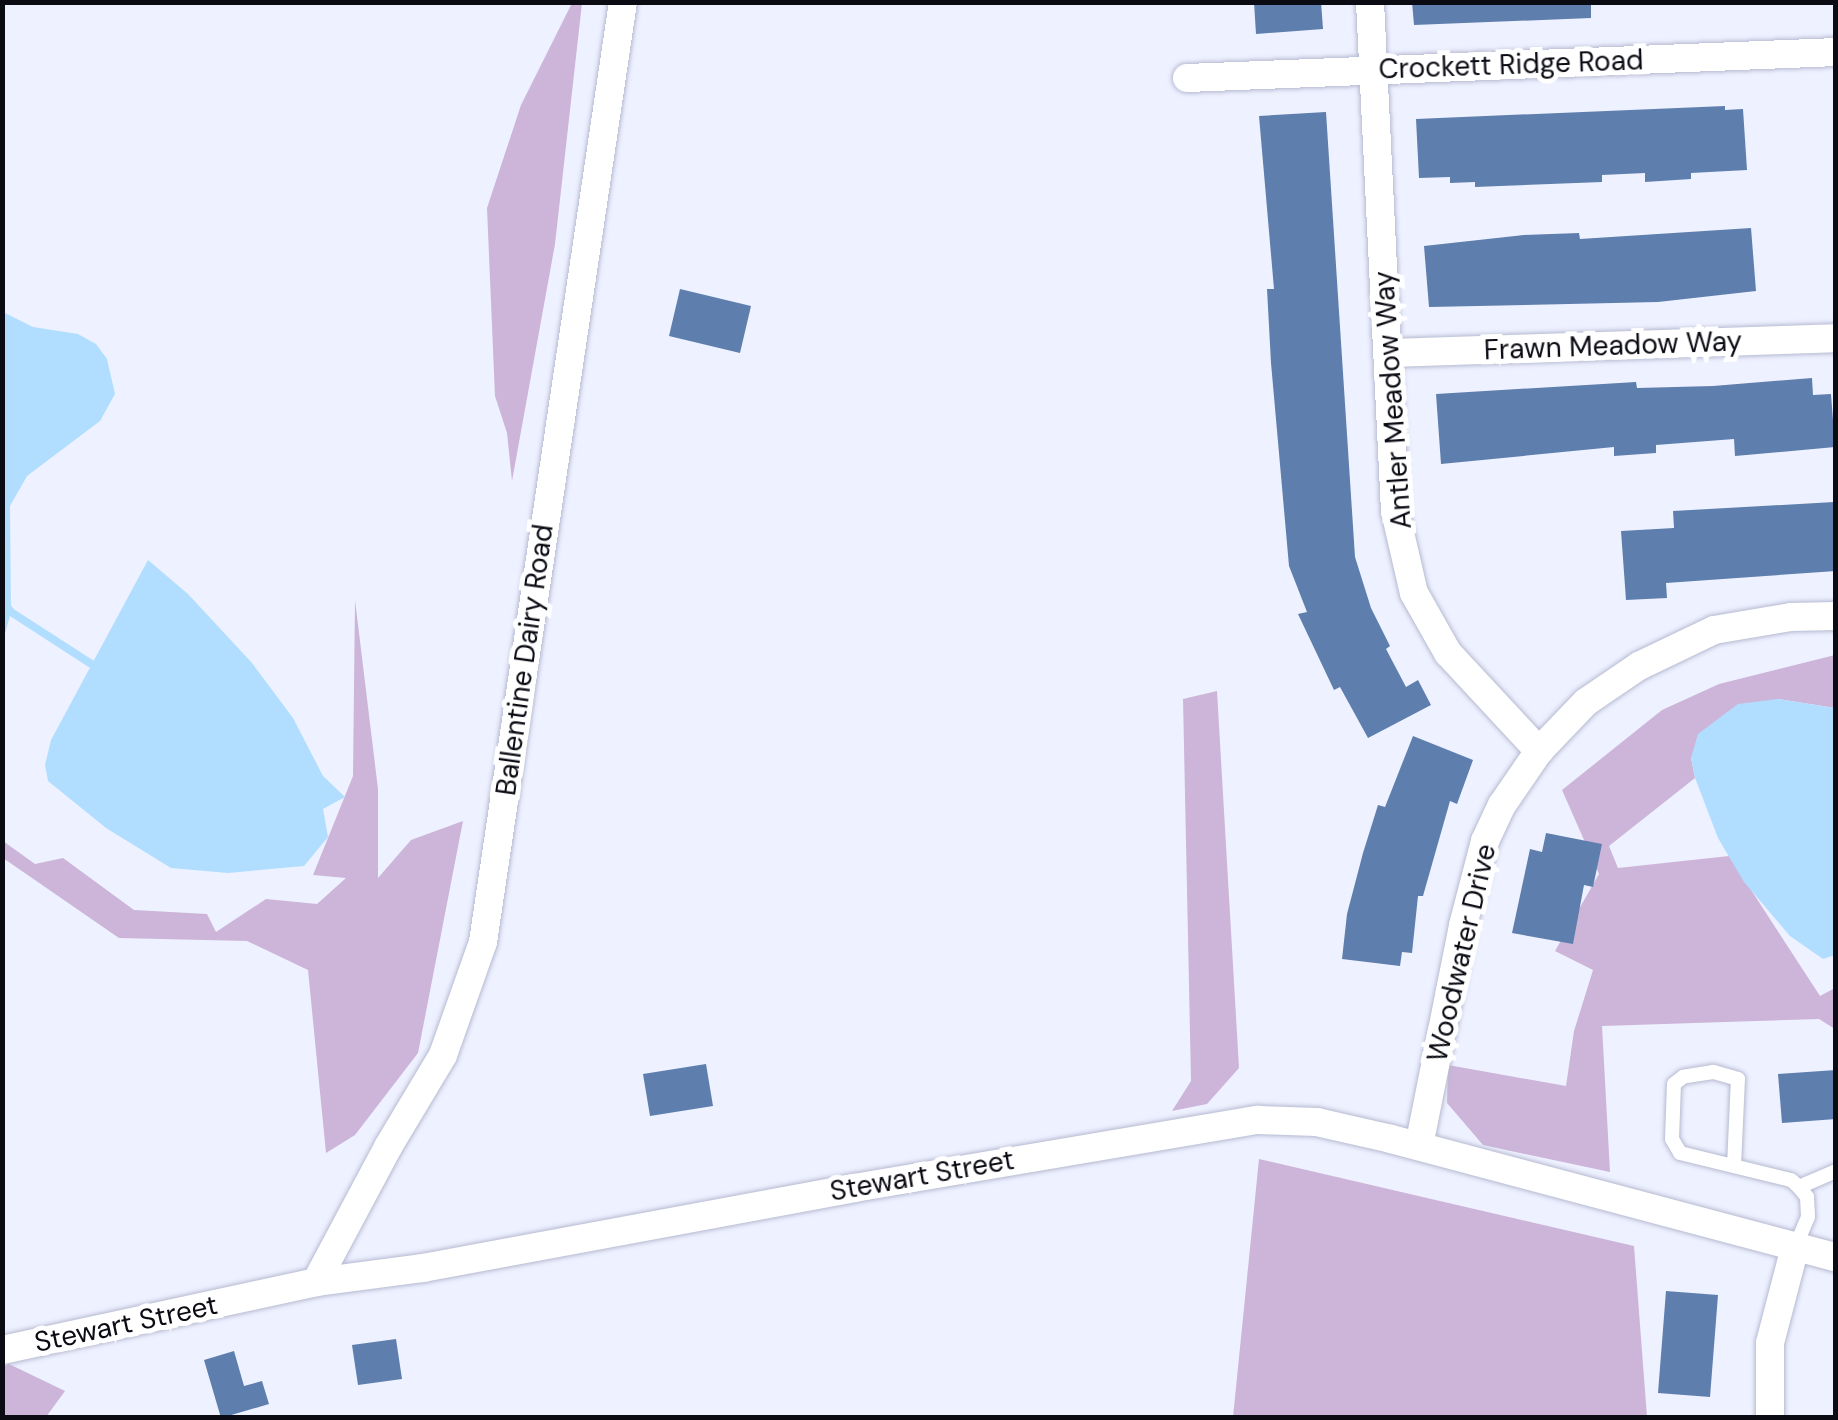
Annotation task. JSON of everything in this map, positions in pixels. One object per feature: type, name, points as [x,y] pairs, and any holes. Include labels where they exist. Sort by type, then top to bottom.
[{"type":"street","name":"Ballentine Dairy Road","points":[[316,1282],[443,1054],[483,942],[623,2]]},
{"type":"street","name":"Antler Meadow Way","points":[[1370,2],[1395,512],[1414,593],[1448,653],[1539,751]]},
{"type":"street","name":"Crockett Ridge Road","points":[[1187,78],[1836,52]]},
{"type":"street","name":"Frawn Meadow Way","points":[[1390,354],[1836,338]]},
{"type":"street","name":"Woodwater Drive","points":[[1419,1146],[1463,925],[1485,841],[1502,805],[1539,751],[1586,702],[1640,666],[1714,630],[1791,618],[1836,616]]},
{"type":"street","name":"Stewart Street","points":[[2,1350],[316,1282],[423,1268],[1240,1122],[1318,1122],[1836,1258]]},
{"type":"street","points":[[1770,1418],[1770,1343],[1796,1247]]},
{"type":"lane","points":[[1734,1166],[1738,1080],[1713,1072],[1683,1077],[1674,1084],[1672,1140],[1680,1153],[1791,1180],[1807,1197],[1808,1217],[1796,1247]]},
{"type":"lane","points":[[1799,1187],[1836,1171]]},
{"type":"shaded area","points":[[572,3],[582,3],[555,244],[512,481],[507,433],[495,396],[487,208],[521,105]]},
{"type":"shaded area","points":[[355,600],[378,789],[378,878],[411,840],[463,821],[418,1053],[355,1135],[326,1153],[308,970],[247,941],[119,938],[3,858],[3,841],[35,864],[63,858],[134,910],[207,914],[216,932],[266,899],[317,904],[346,878],[313,875],[353,776]]},
{"type":"shaded area","points":[[1835,655],[1835,708],[1778,699],[1691,758],[1695,778],[1609,846],[1618,868],[1729,856],[1820,996],[1835,988],[1835,1029],[1819,1019],[1602,1026],[1610,1172],[1483,1145],[1447,1103],[1448,1065],[1566,1086],[1574,1031],[1593,970],[1555,951],[1599,874],[1562,790],[1662,710],[1719,684]]},
{"type":"shaded area","points":[[1217,691],[1239,1068],[1207,1104],[1172,1111],[1191,1081],[1183,699]]},
{"type":"shaded area","points":[[1259,1159],[1634,1246],[1647,1417],[1233,1417]]},
{"type":"shaded area","points":[[9,1364],[65,1391],[46,1417],[3,1417],[3,1367]]},
{"type":"water","points":[[3,312],[33,327],[78,334],[96,344],[107,359],[115,394],[100,421],[27,476],[10,506],[11,612],[3,641]]},
{"type":"water","points":[[148,560],[188,594],[252,663],[293,718],[323,776],[345,797],[323,809],[328,837],[304,866],[228,873],[171,868],[106,828],[48,781],[45,765],[51,740]]},
{"type":"water","points":[[1778,699],[1835,708],[1835,955],[1823,959],[1790,936],[1744,882],[1718,838],[1691,758],[1698,734],[1738,704]]},
{"type":"building","points":[[1254,2],[1321,2],[1323,29],[1256,34]]},
{"type":"building","points":[[1412,2],[1591,2],[1591,18],[1414,25]]},
{"type":"building","points":[[1725,106],[1725,110],[1743,109],[1747,170],[1691,173],[1691,179],[1645,182],[1645,173],[1602,175],[1602,182],[1475,187],[1475,182],[1450,183],[1450,177],[1419,178],[1416,119]]},
{"type":"building","points":[[1326,112],[1355,557],[1371,608],[1390,646],[1386,649],[1406,687],[1418,680],[1431,705],[1368,738],[1340,687],[1334,690],[1298,614],[1307,612],[1289,566],[1271,363],[1267,289],[1274,289],[1259,116]]},
{"type":"building","points":[[1751,228],[1756,291],[1658,302],[1429,307],[1424,246],[1524,235],[1579,233],[1580,239]]},
{"type":"building","points":[[680,289],[751,306],[740,353],[669,336]]},
{"type":"building","points":[[1812,378],[1813,395],[1831,394],[1835,447],[1735,456],[1734,439],[1656,445],[1656,453],[1614,456],[1614,447],[1441,464],[1436,394],[1636,382],[1637,388],[1713,386]]},
{"type":"building","points":[[1834,502],[1836,571],[1666,583],[1667,598],[1626,600],[1621,531],[1674,528],[1673,511]]},
{"type":"building","points":[[1413,736],[1473,760],[1457,804],[1450,801],[1423,896],[1418,896],[1412,953],[1402,952],[1400,966],[1342,959],[1347,914],[1378,805],[1385,807]]},
{"type":"building","points":[[1546,833],[1602,844],[1593,887],[1584,885],[1573,944],[1512,933],[1530,849],[1542,852]]},
{"type":"building","points":[[706,1064],[713,1106],[650,1116],[643,1074]]},
{"type":"building","points":[[1836,1070],[1836,1119],[1782,1123],[1778,1074]]},
{"type":"building","points":[[1666,1291],[1718,1295],[1710,1397],[1658,1393]]},
{"type":"building","points":[[396,1339],[402,1379],[358,1385],[352,1345]]},
{"type":"building","points":[[234,1351],[244,1386],[262,1381],[269,1404],[221,1418],[204,1360]]},
{"type":"waterway","points":[[2,601],[11,612],[96,667]]}]
